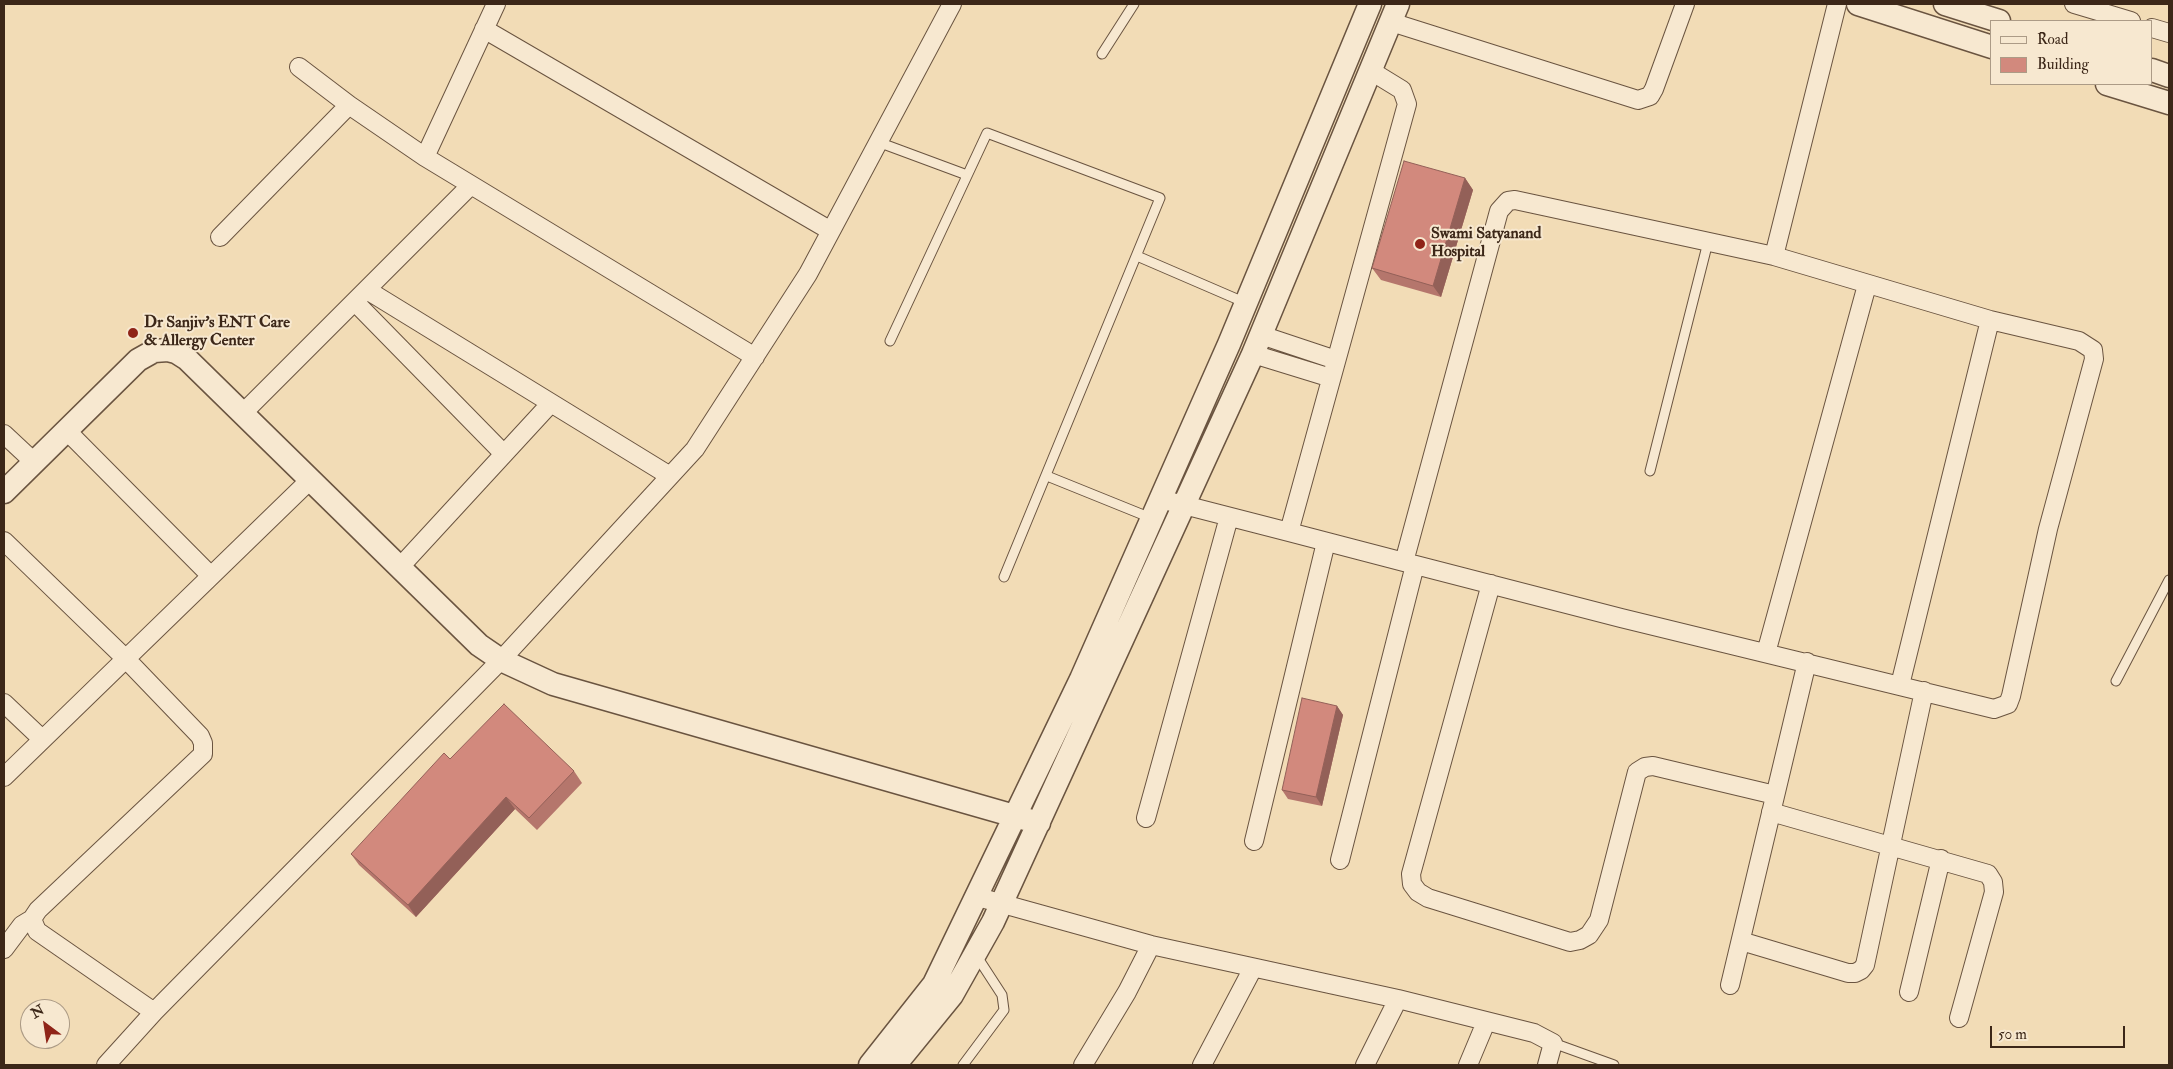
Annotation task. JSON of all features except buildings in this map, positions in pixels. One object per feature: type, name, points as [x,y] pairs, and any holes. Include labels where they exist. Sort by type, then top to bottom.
[{"type":"street","points":[[425,158],[496,4]]},
{"type":"street","points":[[870,1065],[934,984],[978,897],[1081,679],[1246,303],[1370,4]]},
{"type":"street","points":[[895,1065],[952,995],[1002,903],[1257,345],[1334,153],[1371,71],[1394,13],[1638,100],[1650,96],[1654,89],[1685,4]]},
{"type":"street","points":[[1774,256],[1837,4]]},
{"type":"street","points":[[1858,4],[1990,46]]},
{"type":"street","points":[[1945,4],[1995,20]]},
{"type":"street","points":[[2074,4],[2128,20]]},
{"type":"street","points":[[106,1065],[154,1012],[501,660],[695,449],[808,274],[948,5]]},
{"type":"street","points":[[2153,28],[2169,33]]},
{"type":"street","points":[[484,29],[831,231]]},
{"type":"street","points":[[299,67],[349,105],[425,158],[755,357]]},
{"type":"street","points":[[2153,70],[2169,76]]},
{"type":"street","points":[[1289,532],[1407,104],[1402,90],[1371,71]]},
{"type":"street","points":[[2110,85],[2169,103]]},
{"type":"street","points":[[220,237],[349,105]]},
{"type":"street","points":[[1313,144],[1334,153]]},
{"type":"street","points":[[244,414],[471,185]]},
{"type":"street","points":[[1155,508],[1184,505],[1326,542],[1410,563],[1491,584],[1994,709],[2008,704],[2048,529],[2094,359],[2093,350],[2079,341],[1990,320],[1774,256],[1515,200],[1508,201],[1502,206],[1410,563],[1340,860]]},
{"type":"street","points":[[1766,653],[1868,285]]},
{"type":"street","points":[[361,296],[551,403],[670,476]]},
{"type":"street","points":[[361,296],[504,454]]},
{"type":"street","points":[[1900,685],[1990,320]]},
{"type":"street","points":[[1257,345],[1336,360]]},
{"type":"street","points":[[1257,345],[1332,378]]},
{"type":"street","points":[[4,492],[138,360],[154,351],[168,350],[187,359],[479,645],[501,660],[553,684],[1039,823]]},
{"type":"street","points":[[399,568],[551,403]]},
{"type":"street","points":[[67,431],[211,576]]},
{"type":"street","points":[[4,434],[34,462]]},
{"type":"street","points":[[4,777],[310,480]]},
{"type":"street","points":[[1146,818],[1229,517]]},
{"type":"street","points":[[4,540],[126,658],[200,736],[204,748],[203,754],[38,910],[32,919],[22,925],[4,949]]},
{"type":"street","points":[[1254,841],[1326,542]]},
{"type":"street","points":[[1491,584],[1411,874],[1412,884],[1418,892],[1428,898],[1570,942],[1580,940],[1589,935],[1598,920],[1637,772],[1645,767],[1653,766],[1773,803],[1891,845],[1988,874],[1993,882],[1994,892],[1959,1018]]},
{"type":"street","points":[[1730,984],[1807,662]]},
{"type":"street","points":[[1741,941],[1848,972],[1855,973],[1861,970],[1865,964],[1924,691]]},
{"type":"street","points":[[4,703],[42,739]]},
{"type":"street","points":[[1909,992],[1941,859]]},
{"type":"street","points":[[978,897],[1151,944],[1398,999],[1534,1034],[1553,1043],[1547,1065]]},
{"type":"street","points":[[32,919],[37,931],[154,1012]]},
{"type":"street","points":[[1083,1065],[1128,992],[1151,944]]},
{"type":"street","points":[[1202,1065],[1253,968]]},
{"type":"street","points":[[1365,1065],[1398,999]]},
{"type":"street","points":[[1468,1065],[1486,1022]]},
{"type":"lane","points":[[1102,54],[1134,4]]},
{"type":"lane","points":[[890,341],[987,133],[1160,198],[1004,577]]},
{"type":"lane","points":[[878,142],[967,175]]},
{"type":"lane","points":[[1650,471],[1708,242]]},
{"type":"lane","points":[[1137,256],[1246,303]]},
{"type":"lane","points":[[1047,476],[1155,508]]},
{"type":"lane","points":[[2116,681],[2169,580]]},
{"type":"lane","points":[[964,1065],[1004,1010],[1002,995],[975,954]]},
{"type":"lane","points":[[1553,1043],[1614,1065]]},
{"type":"place","name":"Swami Satyanand Hospital","points":[[1420,244]]},
{"type":"place","name":"Dr Sanjiv's ENT Care & Allergy Center","points":[[133,333]]}]
